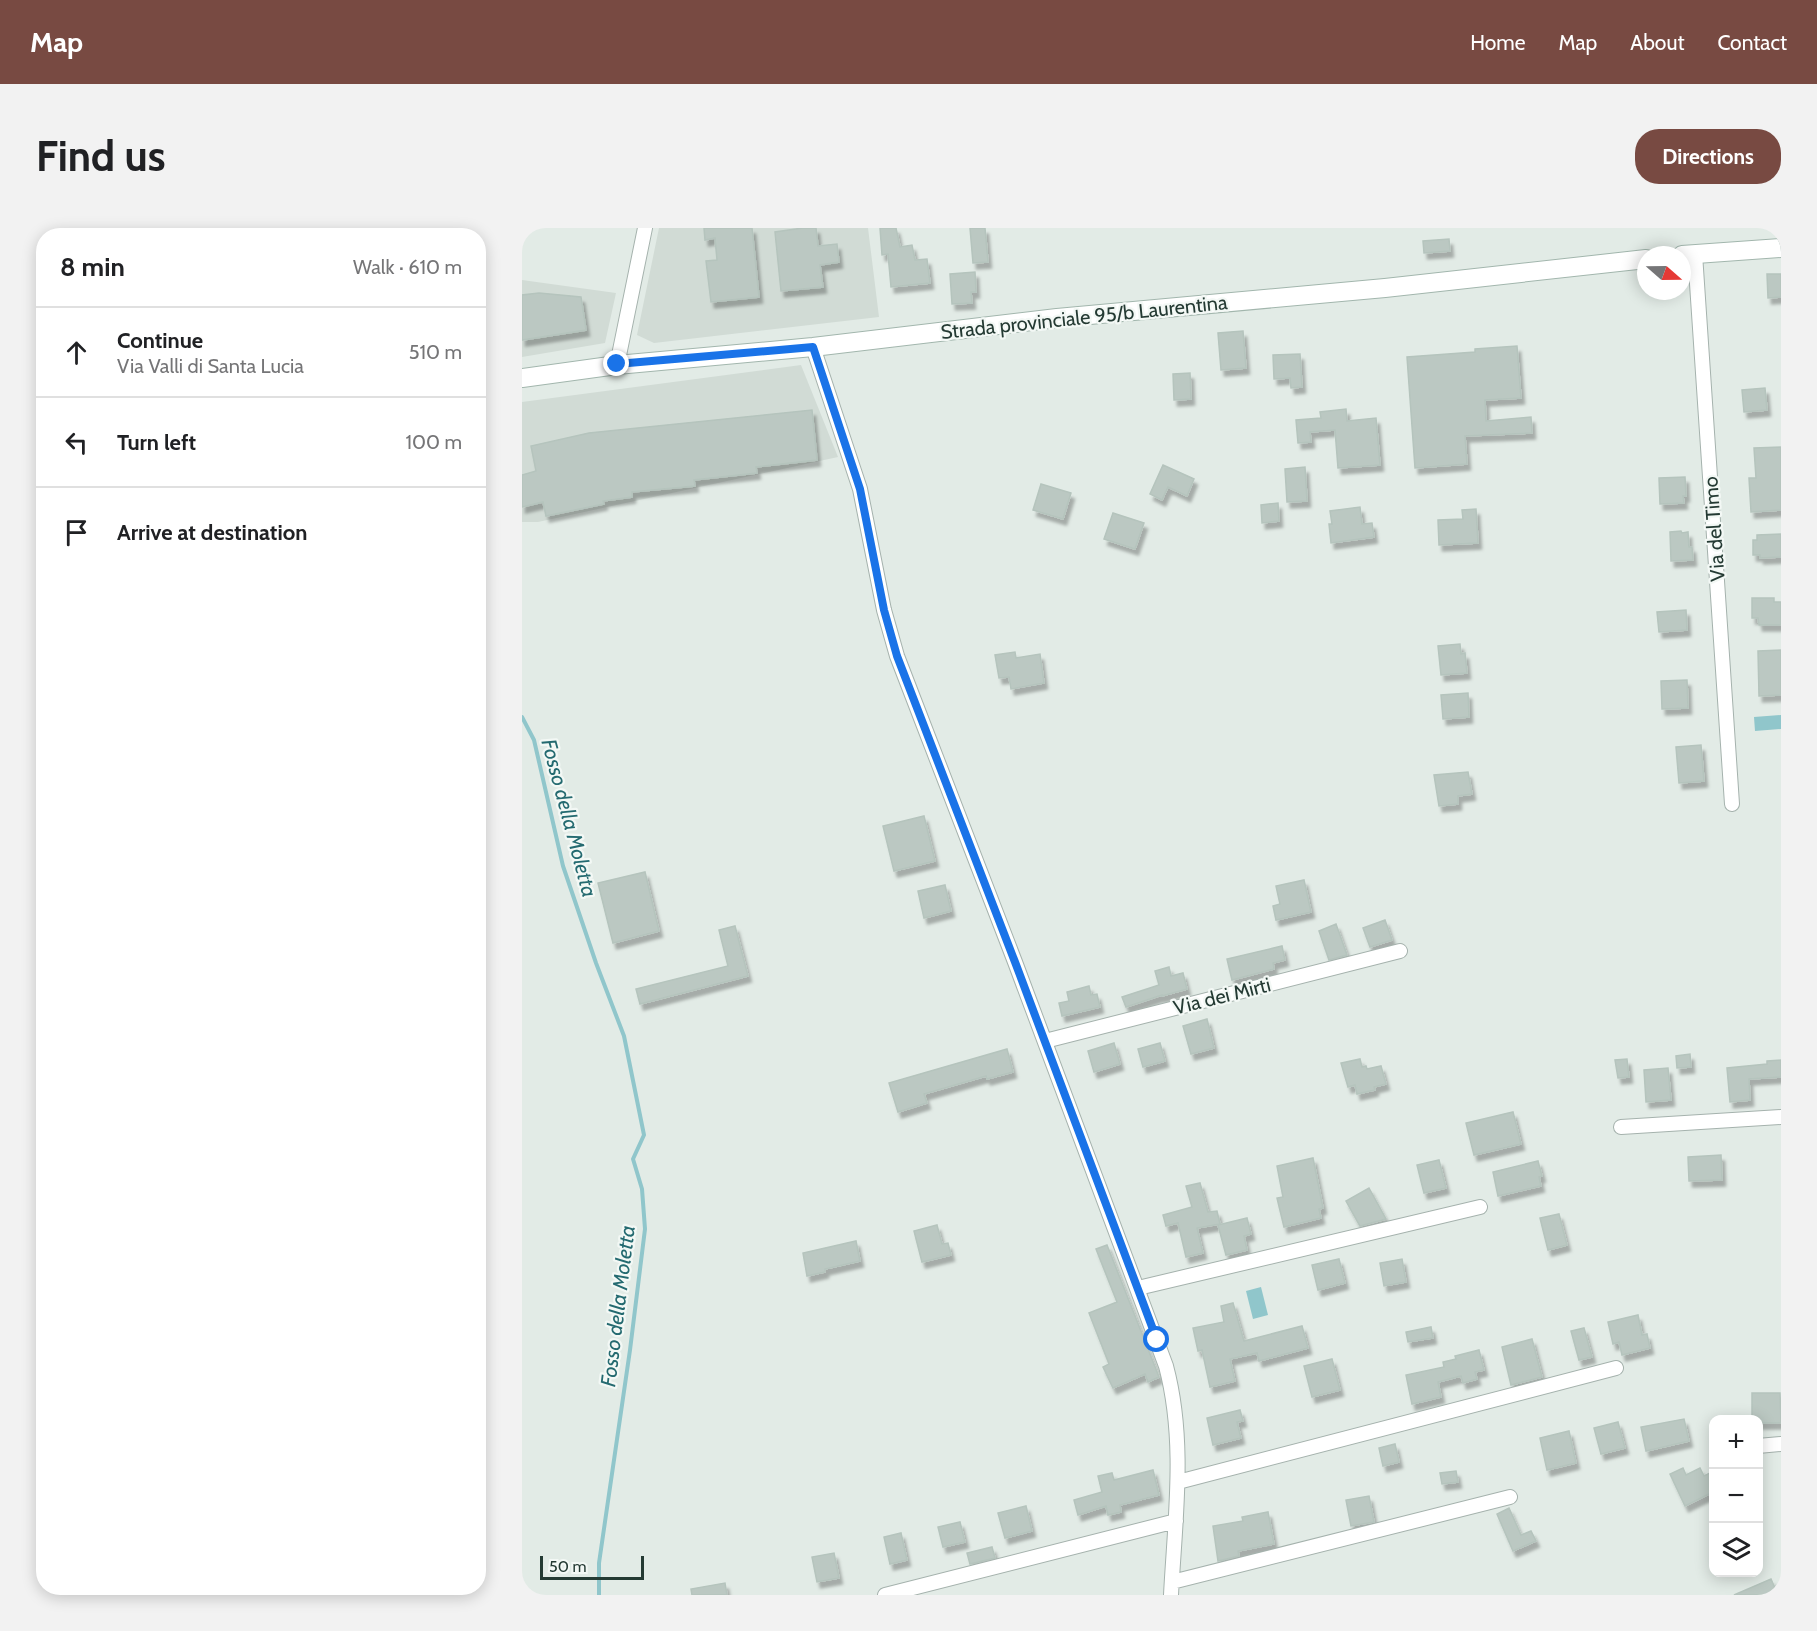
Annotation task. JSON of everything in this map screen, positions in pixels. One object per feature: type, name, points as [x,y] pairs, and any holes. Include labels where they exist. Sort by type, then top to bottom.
[{"type":"main road","points":[[1691,255],[1781,248]]},
{"type":"main road","name":"Strada provinciale 95/b Laurentina","points":[[522,378],[617,364],[813,347],[1057,318],[1385,288],[1637,260]]},
{"type":"street","points":[[617,364],[645,228]]},
{"type":"street","name":"Via del Timo","points":[[1691,281],[1732,804]]},
{"type":"street","points":[[813,347],[860,489],[884,610],[897,656],[1159,1346],[1171,1388],[1176,1426],[1178,1482],[1172,1588],[1510,1497]]},
{"type":"street","name":"Via dei Mirti","points":[[1045,1041],[1400,951]]},
{"type":"street","points":[[1621,1127],[1781,1118]]},
{"type":"street","points":[[1137,1288],[1480,1207]]},
{"type":"street","points":[[1178,1482],[1616,1368]]},
{"type":"street","points":[[1763,1446],[1781,1444]]},
{"type":"street","points":[[885,1595],[1176,1521]]},
{"type":"shaded area","points":[[659,228],[868,228],[879,317],[654,343],[637,335]]},
{"type":"shaded area","points":[[522,280],[616,293],[605,343],[522,357]]},
{"type":"shaded area","points":[[801,365],[838,457],[538,522],[522,522],[522,402]]},
{"type":"water","points":[[1781,715],[1781,729],[1755,731],[1754,717]]},
{"type":"water","points":[[1261,1287],[1268,1315],[1253,1319],[1246,1291]]},
{"type":"building","points":[[704,228],[752,228],[759,297],[711,302],[706,261],[717,260],[715,238],[705,240]]},
{"type":"building","points":[[816,228],[818,246],[837,244],[839,262],[820,265],[823,287],[781,291],[775,232]]},
{"type":"building","points":[[880,228],[896,228],[900,247],[912,245],[915,260],[927,259],[930,283],[891,287],[888,254],[882,255]]},
{"type":"building","points":[[970,228],[985,228],[988,262],[973,263]]},
{"type":"building","points":[[1449,239],[1450,251],[1424,253],[1423,241]]},
{"type":"building","points":[[975,272],[976,292],[971,292],[972,303],[952,304],[950,274]]},
{"type":"building","points":[[1767,274],[1781,274],[1781,297],[1768,298]]},
{"type":"building","points":[[539,293],[581,297],[586,330],[522,340],[522,295]]},
{"type":"building","points":[[1243,331],[1246,368],[1221,370],[1218,333]]},
{"type":"building","points":[[1517,346],[1521,398],[1485,400],[1486,421],[1531,417],[1532,433],[1465,436],[1467,464],[1415,468],[1407,357]]},
{"type":"building","points":[[1300,354],[1302,387],[1291,388],[1290,378],[1274,379],[1273,355]]},
{"type":"building","points":[[1190,373],[1191,399],[1174,400],[1173,374]]},
{"type":"building","points":[[1765,388],[1767,410],[1744,412],[1742,390]]},
{"type":"building","points":[[1346,409],[1347,421],[1376,418],[1380,465],[1338,468],[1335,430],[1310,432],[1311,442],[1298,443],[1296,420],[1321,418],[1320,412]]},
{"type":"building","points":[[812,410],[817,460],[756,467],[757,473],[694,480],[695,486],[632,492],[632,497],[603,501],[604,504],[546,516],[543,502],[522,507],[522,475],[536,471],[531,446],[589,433]]},
{"type":"building","points":[[1781,447],[1781,510],[1751,512],[1749,478],[1756,478],[1754,448]]},
{"type":"building","points":[[1163,465],[1194,479],[1187,496],[1168,487],[1162,500],[1150,494]]},
{"type":"building","points":[[1305,467],[1307,501],[1287,502],[1285,469]]},
{"type":"building","points":[[1685,477],[1684,503],[1660,504],[1659,478]]},
{"type":"building","points":[[1041,484],[1071,493],[1063,519],[1033,510]]},
{"type":"building","points":[[1278,503],[1279,521],[1262,523],[1261,505]]},
{"type":"building","points":[[1360,507],[1362,524],[1372,523],[1374,537],[1331,543],[1330,511]]},
{"type":"building","points":[[1476,509],[1478,543],[1439,545],[1438,520],[1463,519],[1462,510]]},
{"type":"building","points":[[1113,513],[1144,523],[1135,549],[1104,539]]},
{"type":"building","points":[[1681,531],[1682,533],[1688,532],[1693,560],[1671,561],[1670,532]]},
{"type":"building","points":[[1781,534],[1781,557],[1760,558],[1760,555],[1753,555],[1753,540],[1757,540],[1757,535]]},
{"type":"building","points":[[1752,598],[1774,598],[1774,602],[1781,602],[1781,625],[1759,625],[1758,618],[1752,618]]},
{"type":"building","points":[[1686,610],[1687,630],[1659,632],[1657,612]]},
{"type":"building","points":[[1460,644],[1461,654],[1465,653],[1467,673],[1441,675],[1438,646]]},
{"type":"building","points":[[1781,650],[1781,695],[1759,696],[1758,651]]},
{"type":"building","points":[[1015,652],[1016,658],[1040,654],[1044,683],[1011,689],[1009,677],[999,678],[995,655]]},
{"type":"building","points":[[1687,680],[1688,708],[1662,709],[1661,681]]},
{"type":"building","points":[[1468,693],[1469,717],[1443,719],[1441,695]]},
{"type":"building","points":[[1701,745],[1704,781],[1679,783],[1676,747]]},
{"type":"building","points":[[1468,772],[1472,794],[1458,796],[1458,804],[1439,806],[1434,775]]},
{"type":"building","points":[[924,816],[935,861],[894,871],[883,826]]},
{"type":"building","points":[[645,872],[659,931],[613,943],[598,883]]},
{"type":"building","points":[[1304,880],[1311,912],[1276,920],[1273,906],[1280,904],[1276,886]]},
{"type":"building","points":[[945,885],[951,911],[924,918],[918,891]]},
{"type":"building","points":[[1385,920],[1392,940],[1370,947],[1363,928]]},
{"type":"building","points":[[1336,924],[1347,955],[1329,960],[1319,931]]},
{"type":"building","points":[[735,926],[748,976],[640,1004],[636,989],[728,966],[719,930]]},
{"type":"building","points":[[1282,946],[1285,960],[1273,963],[1274,969],[1232,980],[1227,959]]},
{"type":"building","points":[[1169,967],[1171,976],[1183,973],[1187,989],[1126,1007],[1122,997],[1159,985],[1155,971]]},
{"type":"building","points":[[1089,986],[1091,995],[1097,994],[1100,1007],[1062,1016],[1059,1003],[1069,1001],[1067,992]]},
{"type":"building","points":[[1207,1019],[1214,1048],[1191,1054],[1183,1026]]},
{"type":"building","points":[[1114,1043],[1120,1064],[1094,1072],[1088,1051]]},
{"type":"building","points":[[1160,1043],[1165,1061],[1143,1067],[1138,1049]]},
{"type":"building","points":[[1007,1049],[1013,1072],[987,1079],[986,1076],[924,1094],[927,1103],[898,1112],[889,1083]]},
{"type":"building","points":[[1690,1054],[1691,1067],[1677,1068],[1676,1056]]},
{"type":"building","points":[[1360,1059],[1362,1067],[1366,1066],[1367,1069],[1381,1066],[1386,1084],[1374,1087],[1375,1090],[1357,1094],[1355,1085],[1348,1087],[1341,1063]]},
{"type":"building","points":[[1627,1059],[1629,1077],[1618,1078],[1615,1060]]},
{"type":"building","points":[[1781,1060],[1781,1077],[1749,1079],[1750,1100],[1730,1102],[1727,1068],[1767,1064],[1767,1061]]},
{"type":"building","points":[[1668,1068],[1671,1100],[1646,1102],[1644,1070]]},
{"type":"building","points":[[1513,1112],[1521,1144],[1474,1155],[1466,1123]]},
{"type":"building","points":[[1721,1155],[1722,1180],[1689,1181],[1688,1157]]},
{"type":"building","points":[[1313,1158],[1323,1208],[1319,1209],[1321,1218],[1284,1227],[1277,1198],[1283,1197],[1277,1166]]},
{"type":"building","points":[[1439,1160],[1446,1188],[1424,1193],[1417,1165]]},
{"type":"building","points":[[1538,1161],[1542,1176],[1539,1177],[1541,1186],[1498,1196],[1493,1172]]},
{"type":"building","points":[[1200,1183],[1208,1212],[1217,1211],[1220,1224],[1197,1228],[1203,1253],[1186,1257],[1178,1223],[1166,1226],[1163,1215],[1192,1207],[1186,1186]]},
{"type":"building","points":[[1369,1188],[1386,1219],[1360,1226],[1346,1201]]},
{"type":"building","points":[[1559,1214],[1567,1245],[1548,1250],[1540,1218]]},
{"type":"building","points":[[1247,1218],[1251,1234],[1244,1236],[1247,1250],[1226,1255],[1218,1225]]},
{"type":"building","points":[[937,1225],[942,1244],[948,1243],[951,1255],[922,1262],[914,1231]]},
{"type":"building","points":[[856,1241],[860,1261],[825,1269],[825,1272],[807,1276],[803,1253]]},
{"type":"building","points":[[1107,1245],[1159,1377],[1148,1382],[1145,1374],[1113,1388],[1103,1367],[1109,1364],[1089,1313],[1117,1302],[1096,1249]]},
{"type":"building","points":[[1339,1259],[1345,1283],[1318,1290],[1312,1265]]},
{"type":"building","points":[[1402,1259],[1406,1282],[1384,1286],[1380,1263]]},
{"type":"building","points":[[1233,1303],[1244,1341],[1302,1326],[1308,1348],[1259,1361],[1257,1353],[1230,1359],[1235,1381],[1210,1387],[1202,1350],[1198,1351],[1193,1328],[1224,1322],[1221,1306]]},
{"type":"building","points":[[1638,1315],[1642,1335],[1647,1334],[1650,1348],[1622,1355],[1619,1342],[1613,1344],[1608,1322]]},
{"type":"building","points":[[1431,1327],[1433,1338],[1408,1342],[1406,1332]]},
{"type":"building","points":[[1584,1328],[1592,1357],[1579,1360],[1571,1331]]},
{"type":"building","points":[[1532,1339],[1542,1377],[1511,1385],[1502,1347]]},
{"type":"building","points":[[1479,1350],[1484,1370],[1475,1372],[1477,1379],[1463,1383],[1461,1376],[1438,1382],[1441,1397],[1412,1404],[1406,1375],[1444,1367],[1443,1362],[1456,1359],[1455,1356]]},
{"type":"building","points":[[1332,1359],[1340,1390],[1312,1397],[1304,1366]]},
{"type":"building","points":[[1752,1393],[1780,1393],[1781,1423],[1763,1423],[1763,1415],[1752,1415]]},
{"type":"building","points":[[1240,1410],[1243,1421],[1237,1422],[1241,1438],[1213,1445],[1207,1418]]},
{"type":"building","points":[[1684,1419],[1689,1441],[1646,1451],[1641,1427]]},
{"type":"building","points":[[1618,1422],[1625,1448],[1601,1454],[1594,1428]]},
{"type":"building","points":[[1569,1431],[1576,1463],[1547,1470],[1540,1438]]},
{"type":"building","points":[[1395,1444],[1399,1462],[1383,1466],[1379,1448]]},
{"type":"building","points":[[1683,1468],[1686,1475],[1700,1468],[1704,1476],[1709,1474],[1709,1494],[1685,1506],[1670,1474]]},
{"type":"building","points":[[1153,1470],[1159,1495],[1120,1505],[1121,1512],[1108,1515],[1106,1506],[1078,1515],[1074,1500],[1102,1492],[1098,1476],[1112,1473],[1114,1480]]},
{"type":"building","points":[[1456,1471],[1458,1482],[1442,1484],[1440,1473]]},
{"type":"building","points":[[1369,1496],[1374,1522],[1351,1526],[1346,1500]]},
{"type":"building","points":[[1026,1506],[1032,1531],[1005,1538],[998,1513]]},
{"type":"building","points":[[1509,1508],[1521,1535],[1531,1531],[1536,1541],[1513,1551],[1497,1514]]},
{"type":"building","points":[[1268,1512],[1274,1544],[1238,1551],[1239,1556],[1218,1561],[1213,1526],[1243,1521],[1242,1517]]},
{"type":"building","points":[[960,1522],[965,1542],[943,1547],[938,1527]]},
{"type":"building","points":[[901,1533],[907,1560],[890,1564],[884,1537]]},
{"type":"building","points":[[992,1547],[995,1558],[970,1564],[967,1553]]},
{"type":"building","points":[[834,1553],[839,1578],[817,1582],[812,1557]]},
{"type":"building","points":[[1771,1579],[1778,1595],[1734,1595]]},
{"type":"building","points":[[725,1583],[727,1595],[692,1595],[691,1589]]},
{"type":"waterway","name":"Fosso della Moletta","points":[[522,717],[534,740],[563,866],[624,1036],[644,1135],[633,1159],[642,1189],[645,1229],[599,1563],[599,1595]]},
{"type":"route","points":[[617,364],[813,347],[848,447],[860,489],[884,610],[897,656],[1157,1340]]}]
